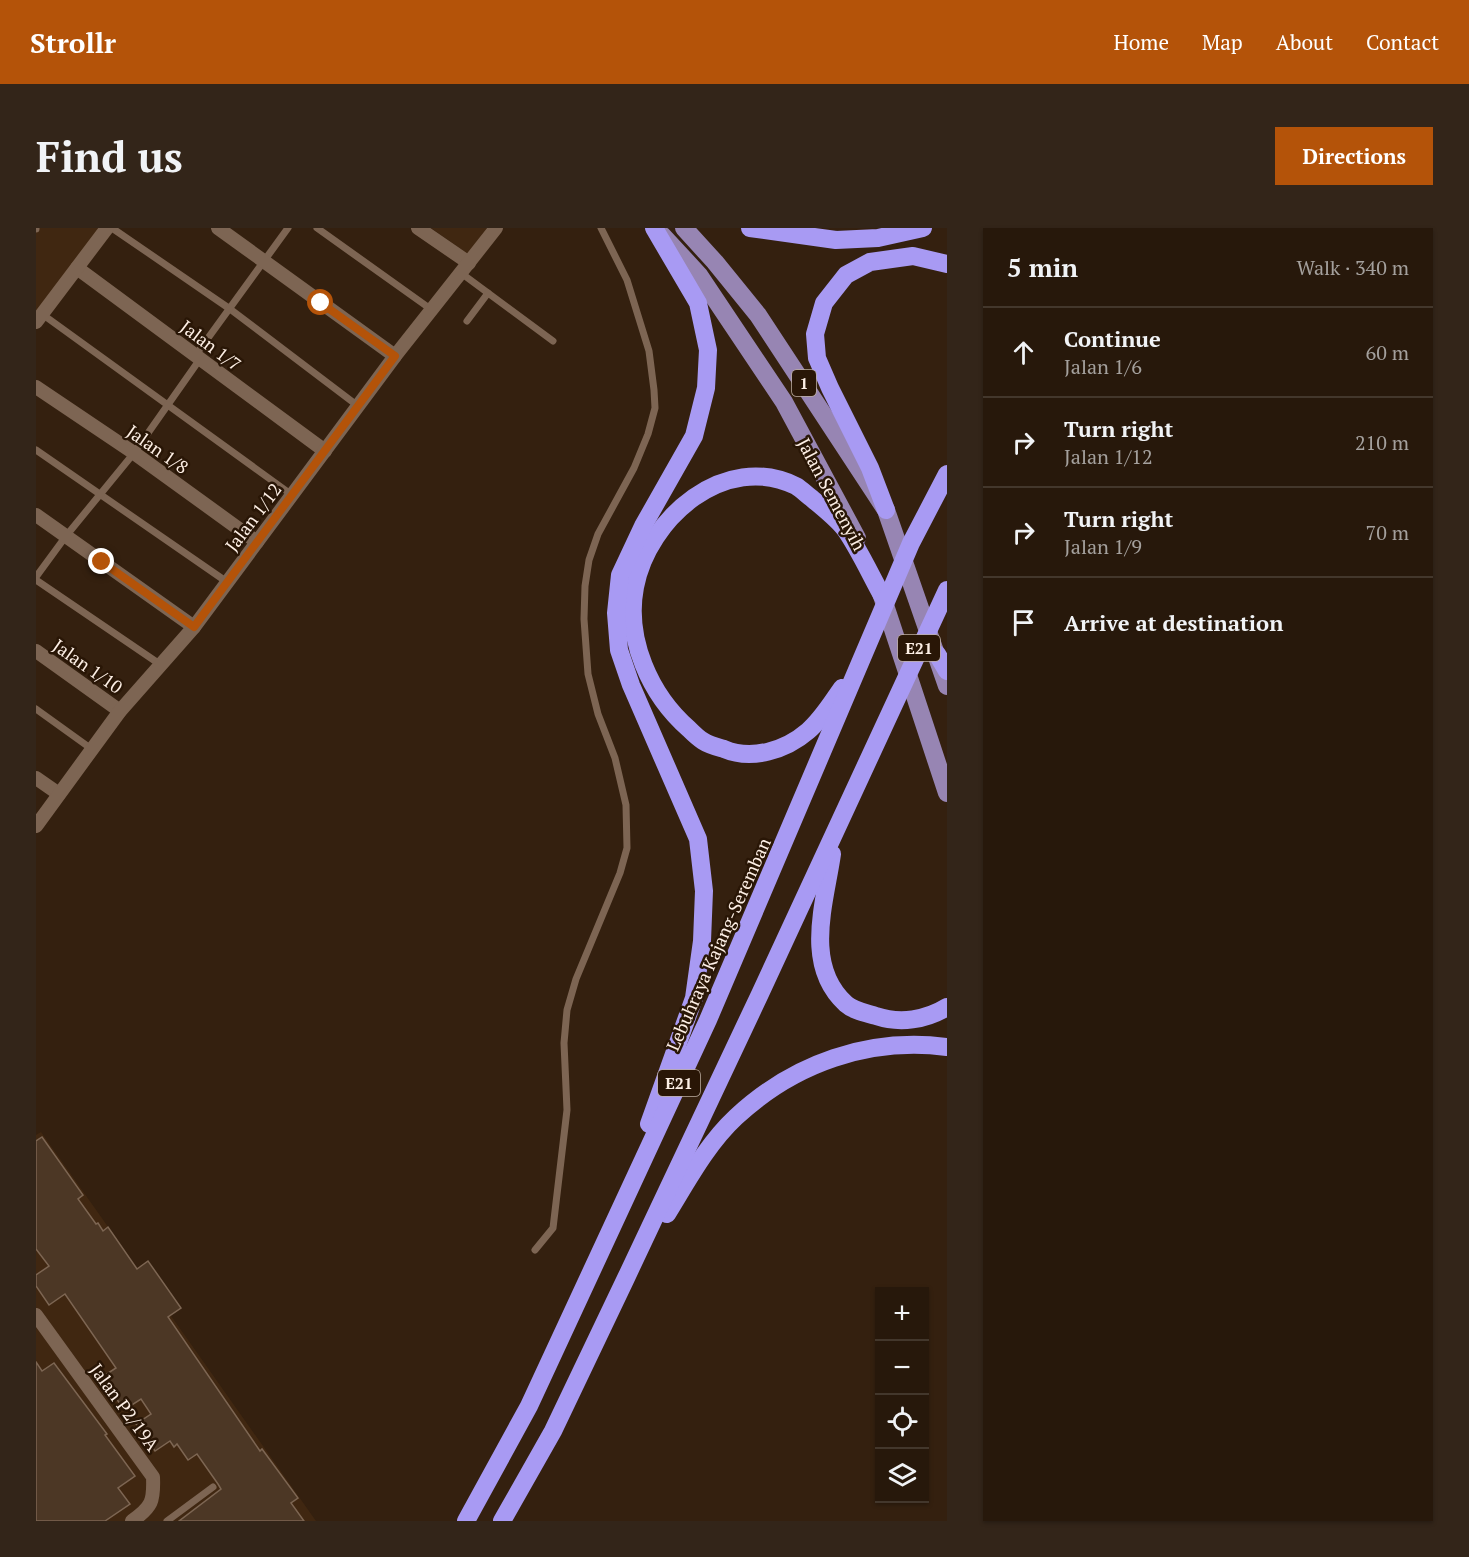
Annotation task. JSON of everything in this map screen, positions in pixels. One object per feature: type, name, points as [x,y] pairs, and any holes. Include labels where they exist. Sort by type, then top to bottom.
[{"type":"highway","points":[[616,1216],[694,998],[702,941],[704,891],[698,839],[631,685],[619,651],[616,613],[620,575],[643,526],[694,436],[706,388],[708,350],[698,303],[655,228]]},
{"type":"highway","points":[[750,228],[836,240],[878,238],[923,228]]},
{"type":"highway","points":[[886,510],[870,468],[817,358],[815,334],[824,303],[846,275],[870,262],[913,256],[947,264]]},
{"type":"highway","name":"Lebuhraya Kajang-Seremban","points":[[466,1521],[529,1406],[708,1020],[912,543],[947,474]]},
{"type":"highway","points":[[863,658],[829,707],[808,731],[778,749],[756,754],[732,753],[702,741],[672,715],[649,681],[633,630],[635,587],[647,550],[668,521],[695,495],[720,482],[744,476],[770,478],[796,486],[843,528],[884,599]]},
{"type":"highway","name":"E21","points":[[502,1521],[553,1431],[836,832],[892,704],[946,591]]},
{"type":"highway","points":[[937,654],[947,671]]},
{"type":"highway","points":[[836,832],[819,936],[823,968],[833,988],[847,1005],[882,1018],[900,1020],[926,1018],[947,1007]]},
{"type":"highway","points":[[626,1278],[705,1153],[736,1118],[771,1089],[807,1067],[842,1055],[886,1046],[947,1047]]},
{"type":"main road","name":"Jalan Semenyih","points":[[655,228],[699,275],[784,402],[853,529],[884,599],[947,793]]},
{"type":"main road","name":"Jalan Semenyih","points":[[684,228],[715,261],[758,315],[886,510],[947,686]]},
{"type":"street","points":[[38,320],[107,228]]},
{"type":"street","points":[[218,228],[395,356]]},
{"type":"street","points":[[418,228],[465,268]]},
{"type":"street","name":"Jalan 1/12","points":[[36,826],[120,711],[194,627],[395,356],[496,228]]},
{"type":"street","name":"Jalan 1/7","points":[[77,268],[325,452]]},
{"type":"street","name":"Jalan 1/8","points":[[36,387],[134,453],[257,542]]},
{"type":"street","points":[[36,515],[194,627]]},
{"type":"street","name":"Jalan 1/10","points":[[36,651],[120,711]]},
{"type":"street","points":[[36,778],[59,794]]},
{"type":"street","name":"Jalan P2/19A","points":[[36,1315],[153,1477],[154,1495],[148,1510],[132,1521]]},
{"type":"lane","points":[[112,228],[230,309],[358,406]]},
{"type":"lane","points":[[161,664],[36,578],[66,536],[134,453],[230,309],[288,228]]},
{"type":"lane","points":[[317,228],[433,310]]},
{"type":"lane","points":[[534,1250],[553,1228],[567,1110],[564,1043],[567,1010],[576,979],[620,873],[627,848],[626,805],[615,758],[598,714],[588,674],[584,619],[585,586],[589,561],[598,534],[634,468],[648,434],[655,408],[649,351],[634,301],[623,272],[601,228]]},
{"type":"lane","points":[[465,268],[488,293],[553,341]]},
{"type":"lane","points":[[468,321],[488,293]]},
{"type":"lane","points":[[38,320],[168,405],[292,495]]},
{"type":"lane","points":[[36,450],[227,582]]},
{"type":"lane","points":[[36,709],[93,750]]},
{"type":"lane","points":[[166,1521],[213,1487]]},
{"type":"shaded area","points":[[36,228],[101,228],[36,315]]},
{"type":"shaded area","points":[[431,228],[487,228],[468,254]]},
{"type":"shaded area","points":[[41,1132],[316,1521],[36,1521],[36,1135]]},
{"type":"building","points":[[42,1137],[83,1195],[78,1199],[96,1224],[98,1223],[103,1231],[108,1227],[137,1269],[148,1261],[181,1308],[168,1317],[260,1451],[262,1449],[298,1498],[291,1503],[304,1521],[179,1521],[221,1489],[218,1484],[197,1454],[188,1460],[177,1444],[174,1447],[170,1441],[155,1451],[136,1424],[151,1414],[141,1399],[124,1410],[102,1377],[116,1368],[65,1294],[49,1305],[36,1286],[36,1275],[49,1266],[36,1249],[36,1141]]},
{"type":"building","points":[[36,1362],[42,1371],[54,1363],[135,1476],[118,1488],[130,1504],[105,1521],[36,1521]]},
{"type":"route","points":[[102,562],[194,627],[395,356],[321,303]]}]
